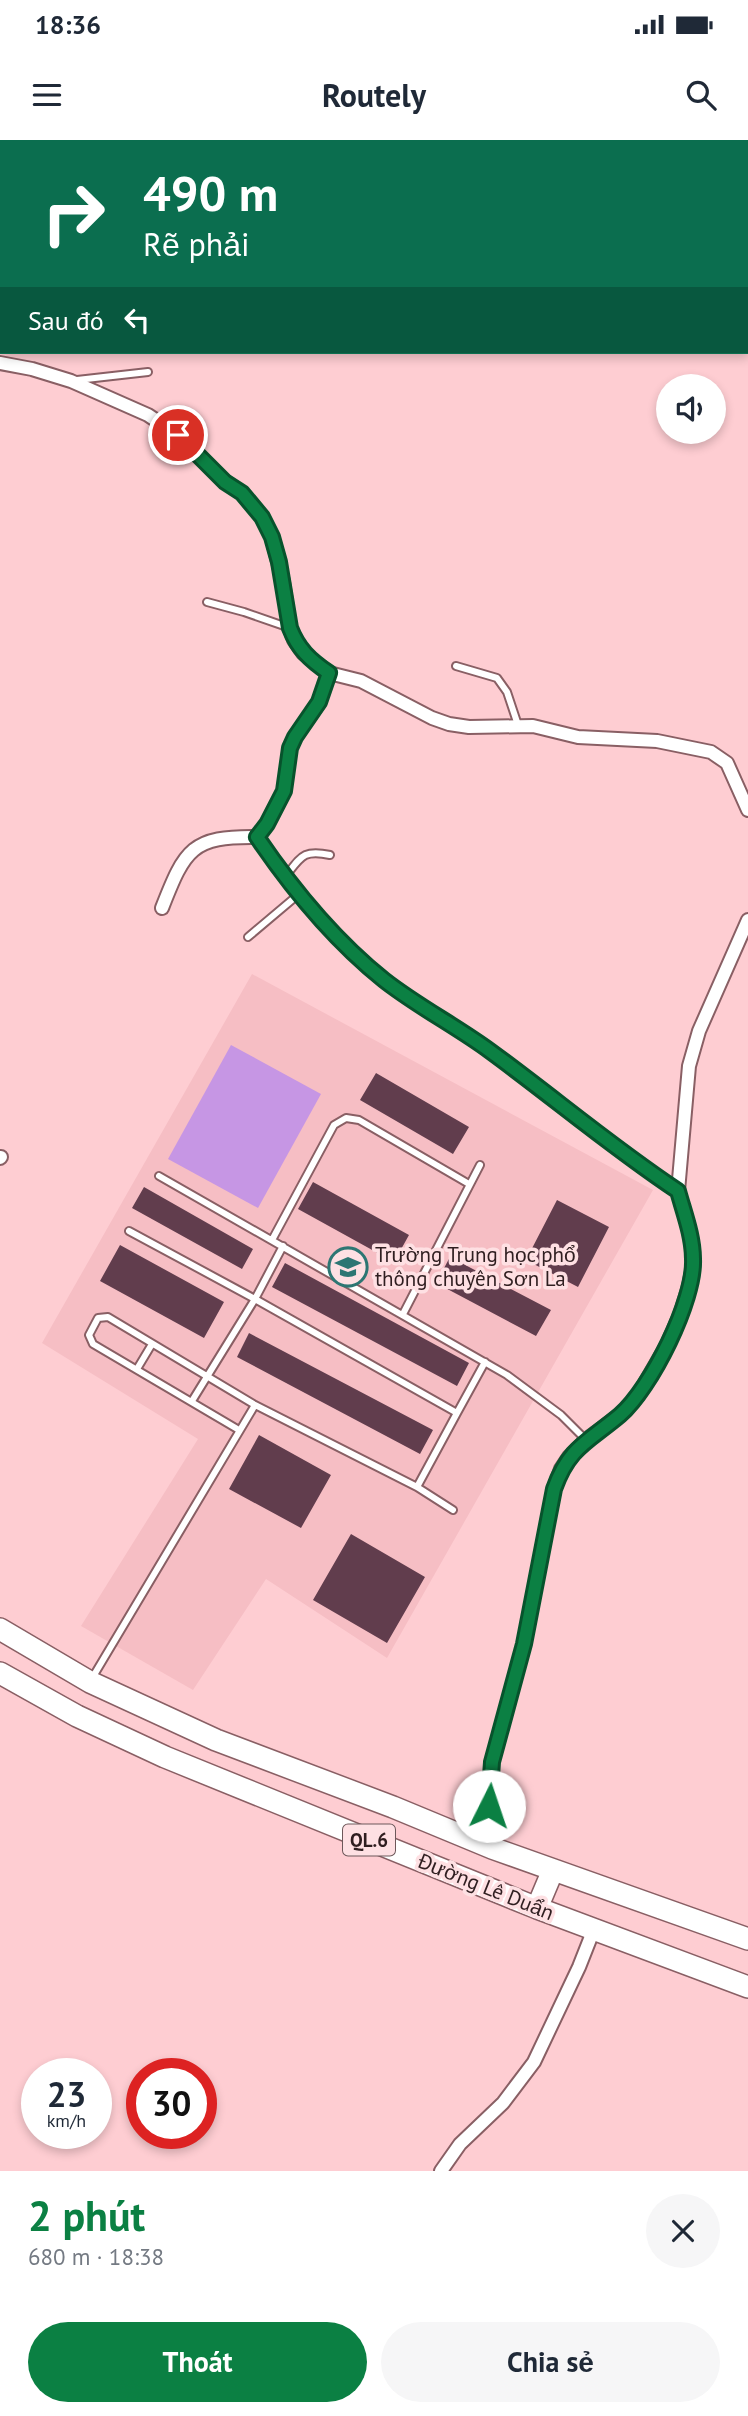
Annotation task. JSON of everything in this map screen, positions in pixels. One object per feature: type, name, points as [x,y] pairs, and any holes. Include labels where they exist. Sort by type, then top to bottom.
[{"type":"main road","name":"Đường Lê Duẩn","points":[[0,1629],[90,1682],[216,1740],[393,1807],[492,1848],[748,1939]]},
{"type":"main road","name":"Đường Lê Duẩn","points":[[0,1673],[77,1716],[165,1757],[537,1908],[748,1987]]},
{"type":"main road","points":[[537,1908],[553,1870]]},
{"type":"street","points":[[0,363],[71,381],[162,424],[178,435],[225,482],[242,493],[253,504],[272,537],[290,628],[303,653],[329,673],[361,681],[449,724],[469,727],[533,726],[578,737],[657,741],[711,752],[727,763],[748,810]]},
{"type":"street","points":[[257,837],[284,791],[290,748],[319,702],[329,673]]},
{"type":"street","points":[[162,908],[173,880],[195,848],[207,841],[228,837],[257,837]]},
{"type":"street","points":[[257,837],[324,925],[385,981],[491,1052],[627,1156],[678,1191]]},
{"type":"street","points":[[492,1848],[489,1806],[492,1762],[526,1633],[554,1489],[561,1469],[586,1440],[621,1414],[637,1397],[667,1345],[689,1286],[694,1261],[678,1191],[689,1066],[699,1031],[748,920]]},
{"type":"street","points":[[441,2171],[460,2144],[503,2104],[534,2063],[594,1929]]},
{"type":"lane","points":[[71,381],[148,372]]},
{"type":"lane","points":[[207,602],[244,611],[290,628]]},
{"type":"lane","points":[[456,666],[497,678],[507,692],[517,725]]},
{"type":"lane","points":[[285,877],[304,854],[314,852],[330,855]]},
{"type":"lane","points":[[248,937],[299,894]]},
{"type":"lane","points":[[272,1240],[334,1125],[346,1118],[359,1120],[469,1184]]},
{"type":"lane","points":[[402,1314],[480,1165]]},
{"type":"lane","points":[[159,1176],[485,1362],[537,1395],[586,1440]]},
{"type":"lane","points":[[129,1231],[255,1298],[457,1413]]},
{"type":"lane","points":[[192,1401],[283,1247]]},
{"type":"lane","points":[[239,1430],[91,1342],[89,1335],[98,1318],[108,1317],[255,1405],[417,1487],[453,1510]]},
{"type":"lane","points":[[137,1369],[152,1344]]},
{"type":"lane","points":[[417,1487],[485,1362]]},
{"type":"lane","points":[[90,1682],[255,1405]]},
{"type":"shaded area","name":"Trường Trung học phổ thông chuyên Sơn La","points":[[252,974],[653,1190],[387,1658],[266,1579],[193,1690],[81,1626],[198,1439],[42,1343]]},
{"type":"shaded area","points":[[231,1045],[321,1094],[258,1208],[168,1159]]},
{"type":"building","points":[[376,1073],[469,1127],[453,1154],[360,1100]]},
{"type":"building","points":[[313,1182],[409,1235],[394,1262],[298,1209]]},
{"type":"building","points":[[144,1187],[253,1249],[242,1269],[132,1208]]},
{"type":"building","points":[[557,1200],[609,1227],[578,1287],[526,1260]]},
{"type":"building","points":[[120,1245],[224,1302],[204,1338],[100,1281]]},
{"type":"building","points":[[450,1257],[551,1310],[536,1336],[436,1283]]},
{"type":"building","points":[[285,1263],[469,1363],[457,1386],[272,1287]]},
{"type":"building","points":[[249,1333],[433,1430],[420,1454],[237,1357]]},
{"type":"building","points":[[259,1435],[331,1475],[301,1528],[229,1489]]},
{"type":"building","points":[[351,1534],[425,1577],[387,1643],[313,1600]]},
{"type":"place","name":"Trường Trung học phổ thông chuyên Sơn La","points":[[348,1267]]},
{"type":"route","points":[[178,435],[225,482],[253,504],[270,529],[279,562],[290,628],[303,653],[329,673],[319,702],[290,748],[284,791],[257,837],[324,925],[360,960],[405,996],[491,1052],[678,1191],[689,1230],[694,1261],[689,1286],[680,1315],[651,1376],[621,1414],[586,1440],[569,1457],[561,1469],[554,1489],[524,1644],[492,1762],[489,1806]]}]
